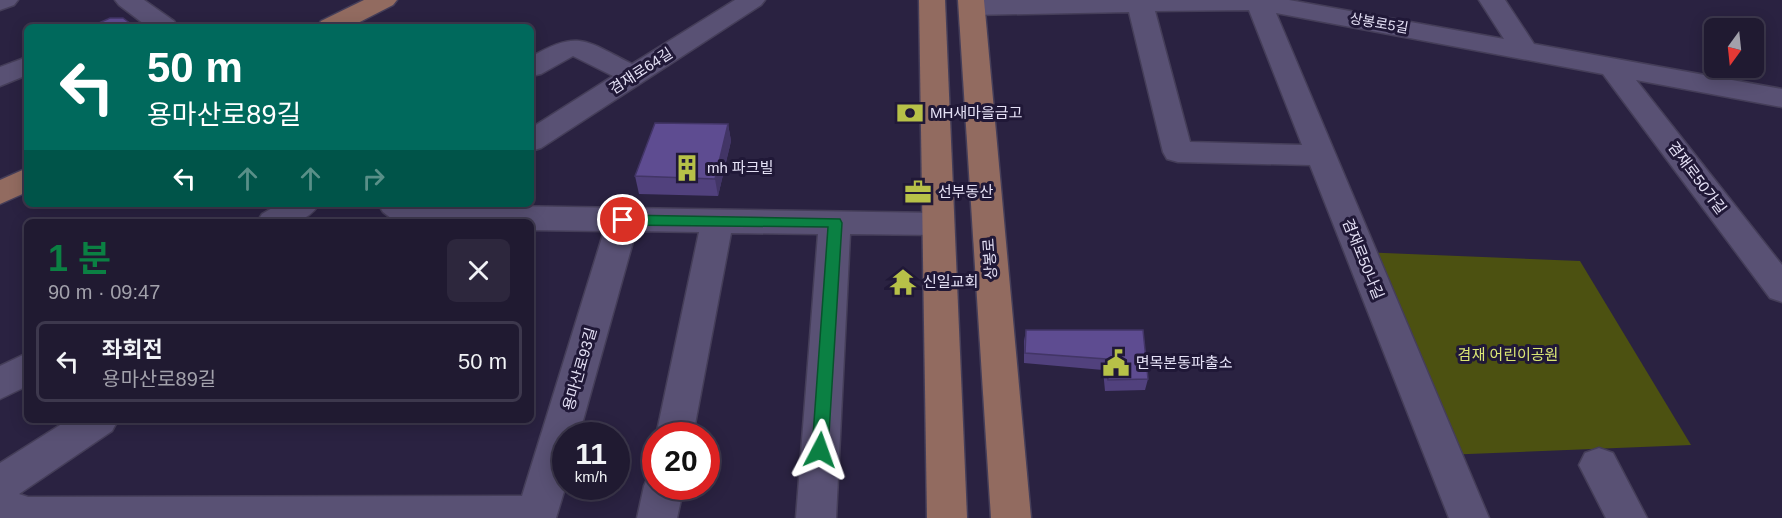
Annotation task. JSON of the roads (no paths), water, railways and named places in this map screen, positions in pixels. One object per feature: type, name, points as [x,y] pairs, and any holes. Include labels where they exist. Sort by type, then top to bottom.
[{"type":"main road","points":[[336,24],[384,0]]},
{"type":"main road","points":[[932,0],[946,518]]},
{"type":"main road","name":"상봉로","points":[[972,4],[1011,518]]},
{"type":"main road","points":[[0,193],[24,181]]},
{"type":"street","points":[[0,2],[5,0]]},
{"type":"street","name":"겸재로64길","points":[[534,139],[752,0]]},
{"type":"street","points":[[1492,0],[1524,49]]},
{"type":"street","name":"상봉로5길","points":[[972,4],[1258,1],[1782,98]]},
{"type":"street","name":"겸재로50나길","points":[[1258,1],[1469,518]]},
{"type":"street","points":[[1140,4],[1179,152],[1321,156]]},
{"type":"street","points":[[534,66],[564,49],[577,47],[633,76]]},
{"type":"street","points":[[0,77],[24,66]]},
{"type":"street","name":"겸재로50가길","points":[[1612,67],[1782,289]]},
{"type":"street","points":[[278,219],[298,207]]},
{"type":"street","points":[[411,212],[623,220],[938,224]]},
{"type":"street","name":"용마산로93길","points":[[537,517],[623,220]]},
{"type":"street","points":[[677,422],[717,221]]},
{"type":"street","points":[[816,518],[835,223]]},
{"type":"street","points":[[0,384],[24,370]]},
{"type":"street","points":[[0,484],[94,423]]},
{"type":"street","points":[[1599,465],[1627,518]]},
{"type":"street","points":[[0,499],[3,506],[27,516],[537,517]]},
{"type":"street","points":[[657,518],[661,500]]},
{"type":"place","name":"MH새마을금고","points":[[910,113]]},
{"type":"place","name":"mh 파크빌","points":[[687,168]]},
{"type":"place","name":"선부동산","points":[[918,192]]},
{"type":"place","name":"신일교회","points":[[903,282]]},
{"type":"place","name":"면목본동파출소","points":[[1116,363]]},
{"type":"park label","name":"겸재 어린이공원","points":[[1508,355]]}]
